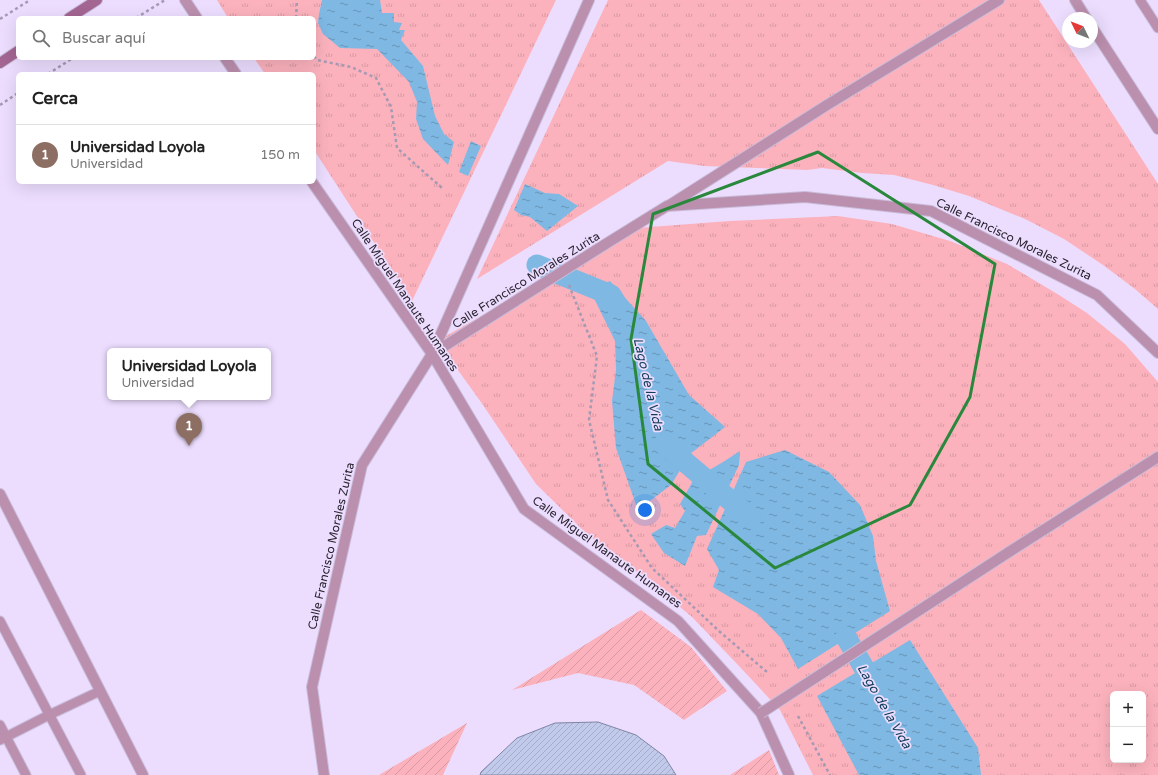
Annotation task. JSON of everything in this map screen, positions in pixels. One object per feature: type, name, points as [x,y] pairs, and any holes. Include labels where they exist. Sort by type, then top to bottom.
[{"type":"street","points":[[72,16],[97,0]]},
{"type":"street","points":[[185,0],[196,16]]},
{"type":"street","points":[[432,354],[589,0]]},
{"type":"street","name":"Calle Francisco Morales Zurita","points":[[324,775],[312,687],[362,465],[432,354],[827,105],[999,0]]},
{"type":"street","points":[[1075,0],[1082,12]]},
{"type":"street","points":[[1098,36],[1158,129]]},
{"type":"street","points":[[0,63],[16,52]]},
{"type":"street","points":[[226,60],[235,72]]},
{"type":"street","name":"Calle Miguel Manaute Humanes","points":[[313,184],[432,354],[524,509],[678,621],[761,713],[789,775]]},
{"type":"street","name":"Calle Francisco Morales Zurita","points":[[667,206],[805,197],[930,211],[1097,295],[1158,353]]},
{"type":"street","points":[[761,713],[1158,457]]},
{"type":"street","points":[[0,494],[143,775]]},
{"type":"lane","points":[[1140,0],[1158,28]]},
{"type":"lane","points":[[0,621],[81,775]]},
{"type":"lane","points":[[3,738],[100,691]]},
{"type":"lane","points":[[0,725],[3,738],[26,775]]},
{"type":"path","points":[[0,19],[30,0]]},
{"type":"path","points":[[139,16],[165,0]]},
{"type":"path","points":[[296,16],[297,0]]},
{"type":"path","points":[[316,59],[351,67],[376,78],[391,108],[397,148],[442,188]]},
{"type":"path","points":[[51,72],[70,60]]},
{"type":"path","points":[[0,105],[16,94]]},
{"type":"path","points":[[567,280],[597,356],[589,420],[608,500],[652,568],[720,632],[767,672]]},
{"type":"path","points":[[798,716],[830,775]]},
{"type":"highlighted area","points":[[818,152],[995,264],[970,397],[910,505],[775,568],[648,464],[631,339],[653,214]]},
{"type":"green space","points":[[217,0],[556,0],[412,301],[316,153],[316,72],[264,72],[255,60],[316,60],[316,16],[227,16]]},
{"type":"green space","points":[[608,0],[1039,0],[1062,36],[1062,48],[1070,48],[1158,184],[1158,309],[1135,289],[1103,265],[1064,239],[1025,219],[969,196],[933,185],[894,175],[822,168],[807,170],[704,166],[668,161],[477,279]]},
{"type":"green space","points":[[838,216],[892,224],[950,241],[1007,264],[1087,313],[1125,344],[1158,382],[1158,775],[813,775],[780,710],[739,666],[692,617],[640,574],[588,535],[536,484],[483,405],[437,341],[637,228],[729,221]]},
{"type":"green space","points":[[641,610],[691,647],[727,691],[684,720],[634,685],[578,673],[512,690]]},
{"type":"green space","points":[[467,723],[443,775],[379,775]]},
{"type":"green space","points":[[769,750],[779,775],[730,775]]},
{"type":"water","points":[[322,0],[380,0],[382,13],[394,13],[394,22],[402,23],[399,30],[405,30],[401,40],[423,66],[435,116],[444,134],[454,142],[448,165],[423,139],[416,119],[417,102],[409,82],[377,49],[340,48],[323,34],[318,23]]},
{"type":"water","points":[[471,141],[481,146],[468,176],[459,172]]},
{"type":"water","points":[[525,184],[545,193],[559,194],[578,206],[547,231],[530,217],[521,215],[514,210]]},
{"type":"water","points":[[610,281],[646,321],[689,395],[725,427],[690,454],[671,485],[638,510],[616,448],[612,401],[616,370],[615,341],[590,290]]},
{"type":"water","points":[[785,450],[829,472],[860,505],[873,536],[876,561],[890,611],[798,669],[781,638],[758,614],[713,587],[719,570],[707,549],[746,462]]},
{"type":"water","points":[[740,451],[739,465],[706,535],[697,536],[685,566],[664,553],[651,534],[666,525],[675,528],[685,511],[680,504],[694,479]]},
{"type":"water","points":[[910,640],[978,748],[981,775],[859,775],[817,696]]},
{"type":"building","points":[[598,722],[636,735],[664,756],[676,775],[480,775],[481,772],[517,738],[555,723]]},
{"type":"waterway","name":"Lago de la Vida","points":[[537,265],[611,295],[616,303]]},
{"type":"waterway","name":"Lago de la Vida","points":[[664,444],[751,518]]},
{"type":"waterway","name":"Lago de la Vida","points":[[846,637],[878,692]]},
{"type":"place","name":"Universidad Loyola","points":[[189,446]]}]
